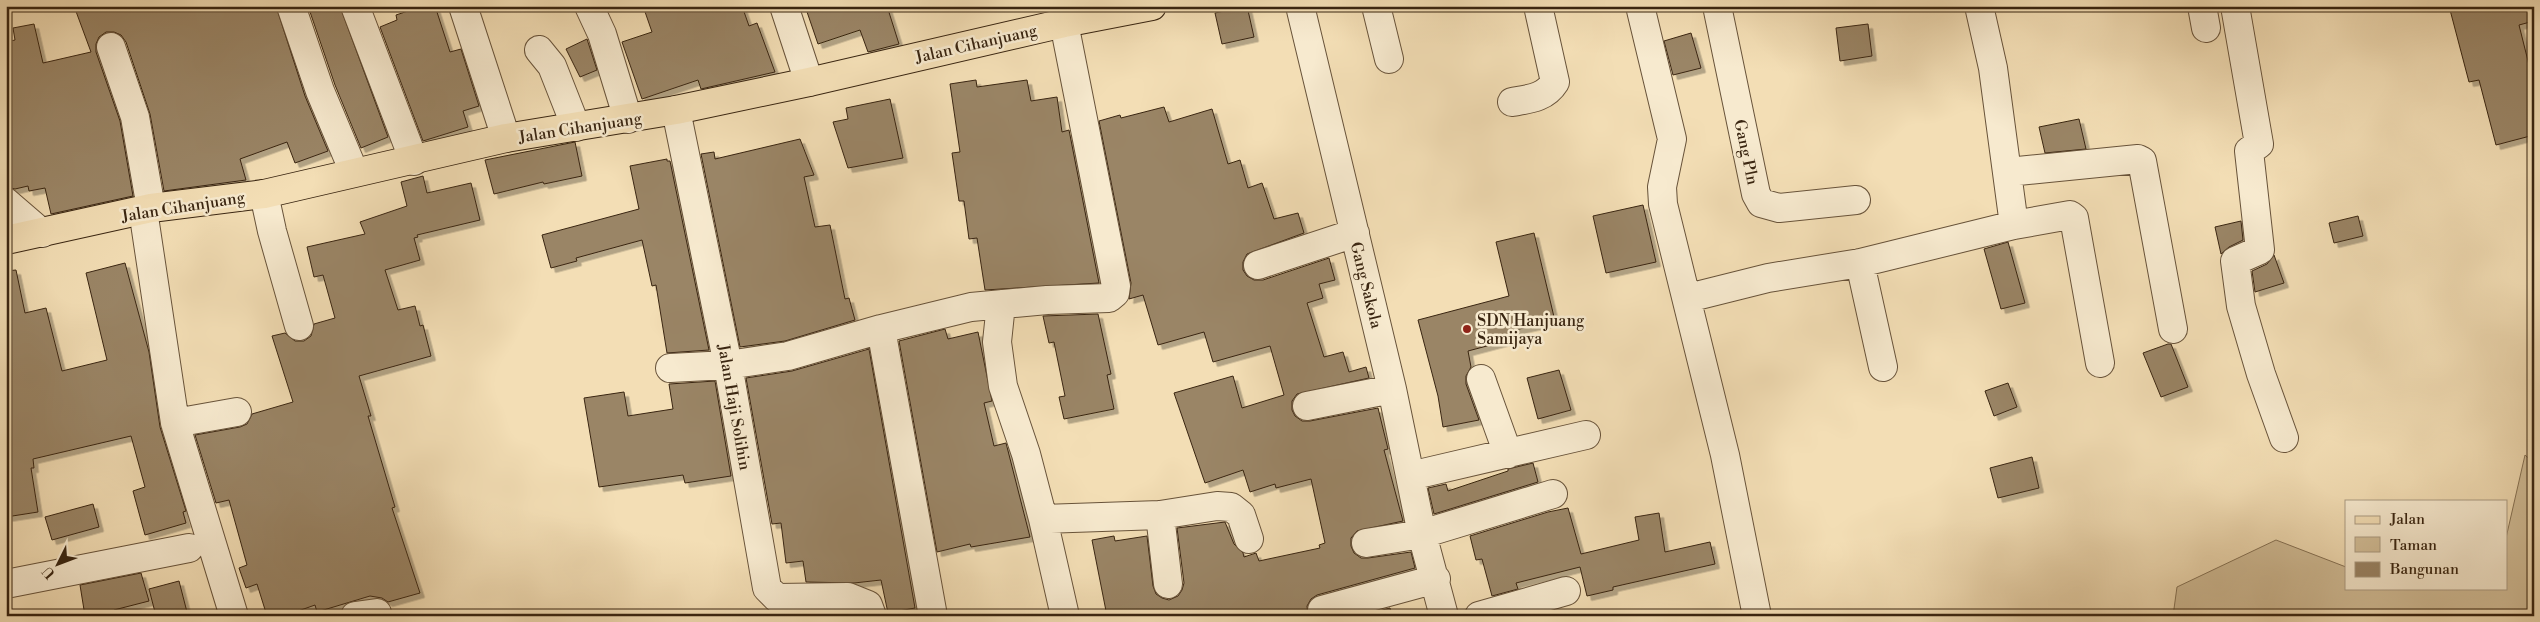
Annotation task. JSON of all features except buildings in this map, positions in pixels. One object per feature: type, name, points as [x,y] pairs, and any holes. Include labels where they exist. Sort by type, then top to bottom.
[{"type":"main road","name":"Jalan Cihanjuang","points":[[6,240],[147,209],[264,194],[354,172],[414,161],[506,138],[676,110],[809,82],[1117,10],[1152,6]]},
{"type":"street","points":[[291,6],[320,91],[354,172]]},
{"type":"street","points":[[355,6],[414,161]]},
{"type":"street","points":[[463,6],[506,138]]},
{"type":"street","points":[[589,6],[602,34],[628,119]]},
{"type":"street","points":[[784,6],[809,82]]},
{"type":"street","name":"Gang Sakola","points":[[1300,6],[1392,389],[1422,534],[1444,616]]},
{"type":"street","points":[[1376,6],[1389,59]]},
{"type":"street","points":[[1512,102],[1543,95],[1551,89],[1555,82],[1538,6]]},
{"type":"street","points":[[1640,6],[1672,140],[1662,187],[1663,204],[1688,298],[1725,455],[1757,616]]},
{"type":"street","name":"Gang Pln","points":[[1717,6],[1756,194],[1761,203],[1779,208],[1856,200]]},
{"type":"street","points":[[1979,6],[1993,68],[2014,225]]},
{"type":"street","points":[[2235,6],[2259,144],[2249,151],[2260,250],[2235,261],[2241,306],[2261,374],[2284,438]]},
{"type":"street","points":[[670,368],[728,365],[788,356],[881,329],[970,307],[1109,298],[1115,293],[1116,286],[1064,23]]},
{"type":"street","points":[[111,47],[135,118],[175,423],[234,616]]},
{"type":"street","points":[[539,50],[552,66],[576,127]]},
{"type":"street","name":"Jalan Haji Solihin","points":[[676,110],[728,365],[767,588],[777,598],[848,597],[868,606],[872,616]]},
{"type":"street","points":[[2008,172],[2138,159],[2142,161],[2173,329]]},
{"type":"street","points":[[264,194],[299,326]]},
{"type":"street","points":[[6,202],[42,233]]},
{"type":"street","points":[[1688,298],[1768,278],[1860,263],[2014,225],[2070,214],[2074,218],[2100,363]]},
{"type":"street","points":[[1258,265],[1354,233]]},
{"type":"street","points":[[1860,263],[1883,366]]},
{"type":"street","points":[[1001,304],[997,342],[1003,386],[1026,454],[1065,616]]},
{"type":"street","points":[[881,329],[934,616]]},
{"type":"street","points":[[1481,379],[1508,454]]},
{"type":"street","points":[[1307,406],[1392,389]]},
{"type":"street","points":[[175,423],[237,412]]},
{"type":"street","points":[[1410,476],[1586,435]]},
{"type":"street","points":[[1366,544],[1422,534],[1553,494]]},
{"type":"street","points":[[1043,519],[1160,515],[1216,506],[1231,507],[1241,515],[1250,539]]},
{"type":"street","points":[[1160,515],[1168,584]]},
{"type":"street","points":[[6,584],[189,548]]},
{"type":"street","points":[[1322,610],[1433,571]]},
{"type":"street","points":[[1479,616],[1566,592]]},
{"type":"green space","points":[[2525,455],[2534,463],[2534,616],[2173,616],[2177,587],[2276,540],[2345,567],[2345,590],[2508,590],[2508,529]]},
{"type":"place","name":"SDN Hanjuang Samijaya","points":[[1467,329]]}]
